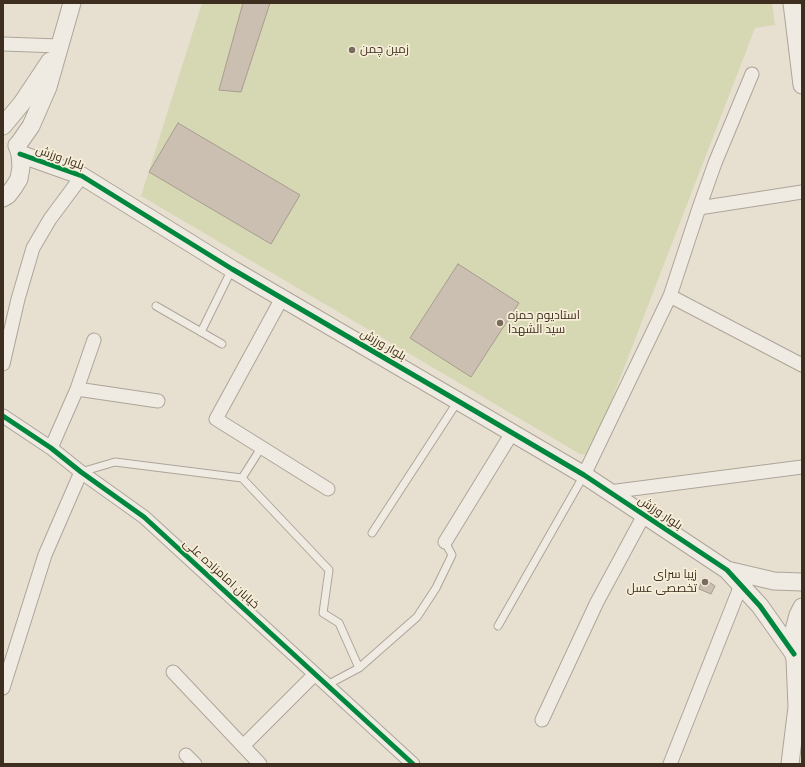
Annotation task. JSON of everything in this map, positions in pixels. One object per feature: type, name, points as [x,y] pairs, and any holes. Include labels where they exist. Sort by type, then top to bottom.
[{"type":"street","points":[[19,150],[45,93],[72,3]]},
{"type":"street","points":[[792,3],[802,85]]},
{"type":"street","points":[[3,44],[59,46]]},
{"type":"street","points":[[5,201],[18,179],[21,167],[19,150],[11,136],[3,128],[22,103],[59,46]]},
{"type":"street","points":[[584,475],[670,296],[715,163],[752,74]]},
{"type":"street","name":"بلوار ورزش","points":[[19,150],[82,176],[232,269],[584,475],[727,570]]},
{"type":"street","points":[[3,364],[18,299],[34,248],[50,219],[82,176]]},
{"type":"street","points":[[699,208],[802,192]]},
{"type":"street","points":[[670,296],[802,366]]},
{"type":"street","points":[[282,298],[216,419],[328,490]]},
{"type":"street","points":[[51,448],[77,389],[94,340]]},
{"type":"street","points":[[77,389],[158,401]]},
{"type":"street","name":"خیابان امامزاده علی","points":[[3,416],[51,448],[81,472],[144,517],[413,764]]},
{"type":"street","points":[[445,542],[512,433]]},
{"type":"street","points":[[609,492],[802,467]]},
{"type":"street","points":[[3,688],[45,555],[81,472]]},
{"type":"street","points":[[542,720],[597,602],[644,515]]},
{"type":"street","points":[[727,570],[774,581],[802,582]]},
{"type":"street","points":[[727,570],[760,606],[794,657],[802,678]]},
{"type":"street","points":[[670,764],[741,585]]},
{"type":"street","points":[[790,764],[797,707],[793,644],[794,630],[802,607]]},
{"type":"street","points":[[173,672],[260,764]]},
{"type":"street","points":[[243,746],[315,674]]},
{"type":"street","points":[[186,755],[195,764]]},
{"type":"lane","points":[[201,332],[232,269]]},
{"type":"lane","points":[[156,306],[222,344]]},
{"type":"lane","points":[[372,533],[458,401]]},
{"type":"lane","points":[[242,478],[261,448]]},
{"type":"lane","points":[[81,472],[115,462],[242,478],[329,570],[323,613],[339,623],[359,668]]},
{"type":"lane","points":[[498,626],[584,475]]},
{"type":"lane","points":[[327,685],[359,668],[417,617],[436,588],[452,555],[445,542]]},
{"type":"green space","name":"استادیوم حمزه سید الشهدا","points":[[202,3],[772,3],[775,25],[755,28],[592,451],[587,455],[580,454],[141,196]]},
{"type":"building","points":[[243,3],[270,3],[241,92],[219,90]]},
{"type":"building","points":[[178,123],[300,195],[271,244],[149,172]]},
{"type":"building","points":[[458,264],[519,303],[471,377],[410,338]]},
{"type":"building","name":"زیبا سرای تخصصی عسل","points":[[703,578],[715,586],[711,594],[699,589]]},
{"type":"cycle path","points":[[20,154],[82,176],[232,269],[584,475],[727,570],[760,606],[794,654]]},
{"type":"cycle path","points":[[3,416],[51,448],[81,472],[144,517],[413,764]]},
{"type":"place","name":"زمین چمن","points":[[352,50]]},
{"type":"place","name":"استادیوم حمزه سید الشهدا","points":[[500,323]]},
{"type":"place","name":"زیبا سرای تخصصی عسل","points":[[705,582]]}]
